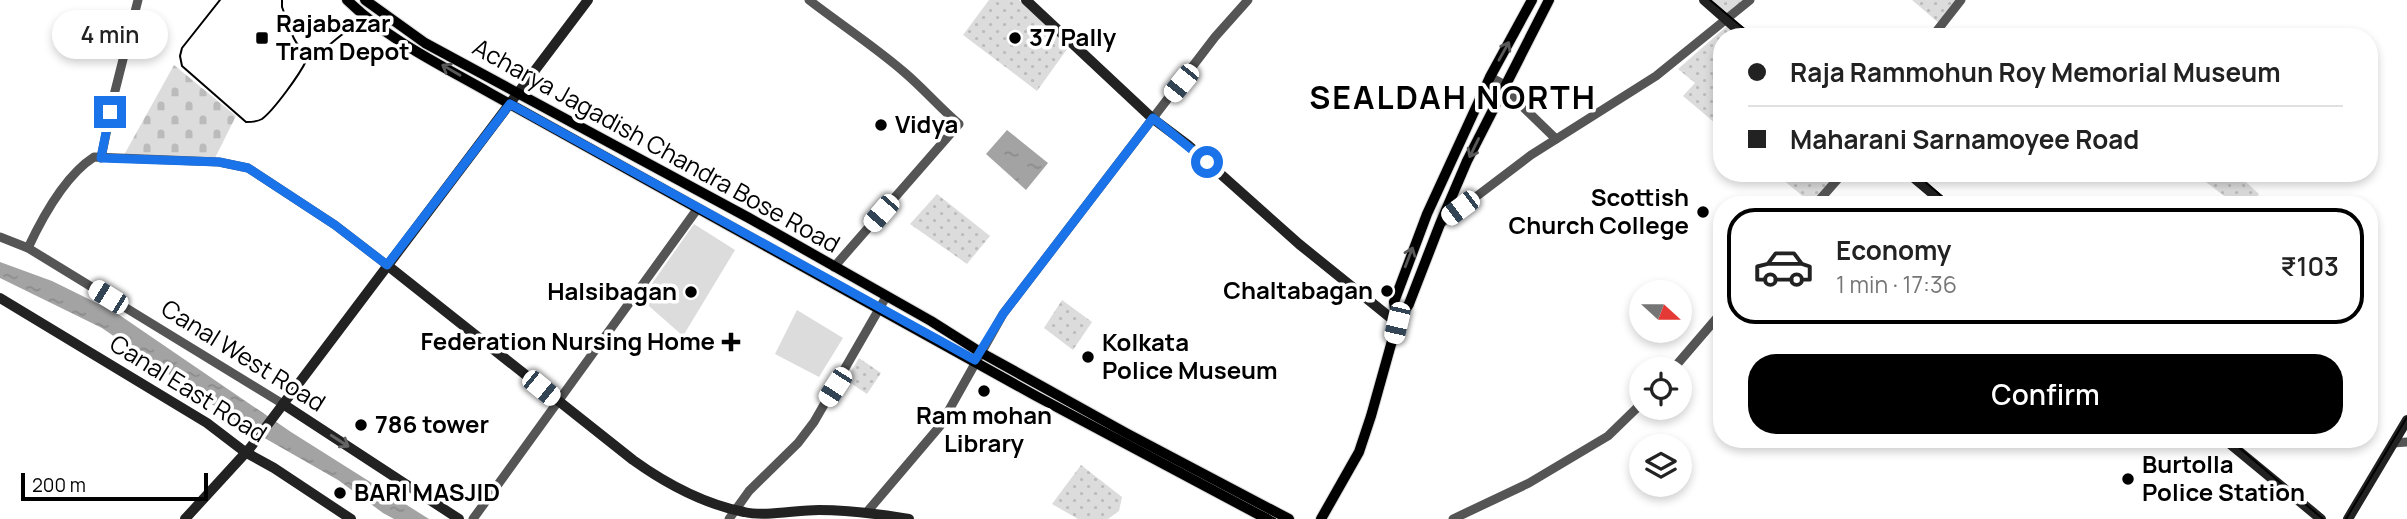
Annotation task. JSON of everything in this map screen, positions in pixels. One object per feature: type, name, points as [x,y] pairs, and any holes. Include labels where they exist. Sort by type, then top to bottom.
[{"type":"main road","points":[[347,0],[361,14],[406,46],[514,99],[698,208],[878,307],[978,356],[1289,519]]},
{"type":"main road","name":"Acharya Jagadish Chandra Bose Road","points":[[365,0],[425,43],[514,99],[749,218],[931,321],[978,356]]},
{"type":"main road","points":[[185,519],[247,450],[588,0]]},
{"type":"main road","points":[[1026,0],[1153,118],[1188,145],[1299,244],[1397,323]]},
{"type":"main road","points":[[1397,323],[1394,302],[1408,260],[1446,170],[1490,77],[1532,0]]},
{"type":"main road","points":[[1321,519],[1359,452],[1397,323],[1409,304],[1467,161],[1549,0]]},
{"type":"main road","points":[[1704,0],[1735,28]]},
{"type":"main road","points":[[1919,182],[1935,196]]},
{"type":"main road","points":[[387,265],[648,471],[699,498],[746,513],[817,510],[867,512],[909,519]]},
{"type":"main road","name":"Canal East Road","points":[[0,298],[207,423],[351,519]]},
{"type":"main road","points":[[978,356],[1036,396],[1266,519]]},
{"type":"main road","name":"Canal West Road","points":[[280,407],[460,519]]},
{"type":"main road","points":[[2348,519],[2407,420]]},
{"type":"main road","points":[[1315,519],[1365,433]]},
{"type":"main road","points":[[2235,448],[2321,519]]},
{"type":"street","points":[[101,158],[138,0]]},
{"type":"street","points":[[808,0],[819,3],[906,74],[959,124],[834,267]]},
{"type":"street","points":[[867,512],[940,426],[1003,314],[1215,37],[1248,0]]},
{"type":"street","points":[[1716,28],[1750,0]]},
{"type":"street","points":[[1939,28],[1961,0]]},
{"type":"street","points":[[1440,223],[1513,167],[1657,76],[1713,31]]},
{"type":"street","points":[[1490,77],[1505,85],[1556,139]]},
{"type":"street","points":[[28,248],[38,225],[80,166],[94,158],[219,162],[248,168],[335,225],[387,265]]},
{"type":"street","points":[[1823,196],[1835,182]]},
{"type":"street","points":[[473,519],[698,208]]},
{"type":"street","name":"Canal West Road","points":[[0,237],[28,248],[280,407]]},
{"type":"street","points":[[729,519],[749,491],[809,429],[886,297]]},
{"type":"street","points":[[1683,357],[1713,322]]},
{"type":"street","points":[[1453,519],[1518,489],[1608,436],[1629,415]]},
{"type":"street","points":[[2393,443],[2407,442]]},
{"type":"green space","points":[[989,0],[1019,0],[1070,45],[1037,91],[963,35]]},
{"type":"green space","points":[[1703,0],[1748,0],[1726,19]]},
{"type":"green space","points":[[1912,0],[1958,0],[1940,24]]},
{"type":"green space","points":[[1713,38],[1713,121],[1683,96],[1695,83],[1678,69]]},
{"type":"green space","points":[[174,65],[236,116],[215,158],[124,155]]},
{"type":"green space","points":[[1786,182],[1831,182],[1819,196],[1802,196]]},
{"type":"green space","points":[[2206,182],[2246,182],[2259,194],[2258,196],[2224,196]]},
{"type":"green space","points":[[937,194],[990,236],[967,264],[910,224]]},
{"type":"green space","points":[[694,224],[735,250],[683,336],[641,299]]},
{"type":"green space","points":[[1062,300],[1092,322],[1073,350],[1044,328]]},
{"type":"green space","points":[[797,310],[843,338],[819,377],[775,354]]},
{"type":"green space","points":[[859,358],[881,373],[867,394],[846,380]]},
{"type":"green space","points":[[1081,465],[1122,497],[1119,511],[1108,519],[1078,519],[1052,504]]},
{"type":"water","points":[[1007,130],[1048,163],[1026,190],[986,154]]},
{"type":"water","points":[[0,262],[52,281],[115,312],[291,432],[429,519],[394,519],[383,513],[338,480],[242,425],[102,328],[0,278]]},
{"type":"tram line","points":[[220,0],[182,48],[182,66],[246,122],[262,119],[293,83],[306,61],[299,48]]},
{"type":"tram line","points":[[282,0],[293,38],[309,54],[317,55],[350,29],[374,24]]},
{"type":"tram line","points":[[350,0],[375,22],[467,78],[1226,497],[1232,497],[1275,519]]},
{"type":"tram line","points":[[1710,0],[1743,28]]},
{"type":"tram line","points":[[1925,182],[1942,196]]},
{"type":"tram line","points":[[2346,519],[2407,417]]},
{"type":"tram line","points":[[2240,448],[2323,519]]},
{"type":"place","name":"Rajabazar Tram Depot","points":[[262,38]]},
{"type":"place","name":"37 Pally","points":[[1015,38]]},
{"type":"place","name":"Vidya","points":[[881,125]]},
{"type":"place","name":"Scottish Church College","points":[[1703,212]]},
{"type":"place","name":"Chaltabagan","points":[[1387,291]]},
{"type":"place","name":"Halsibagan","points":[[691,292]]},
{"type":"place","name":"Federation Nursing Home","points":[[731,342]]},
{"type":"place","name":"Kolkata Police Museum","points":[[1088,357]]},
{"type":"place","name":"Ram mohan Library","points":[[984,391]]},
{"type":"place","name":"786 tower","points":[[361,425]]},
{"type":"place","name":"Burtolla Police Station","points":[[2128,479]]},
{"type":"place","name":"BARI MASJID","points":[[340,493]]},
{"type":"district","name":"SEALDAH NORTH","points":[[1453,98]]},
{"type":"route","points":[[110,112],[101,158],[219,162],[248,168],[335,225],[387,265],[510,104],[975,360],[1003,314],[1153,118],[1207,162]]}]
